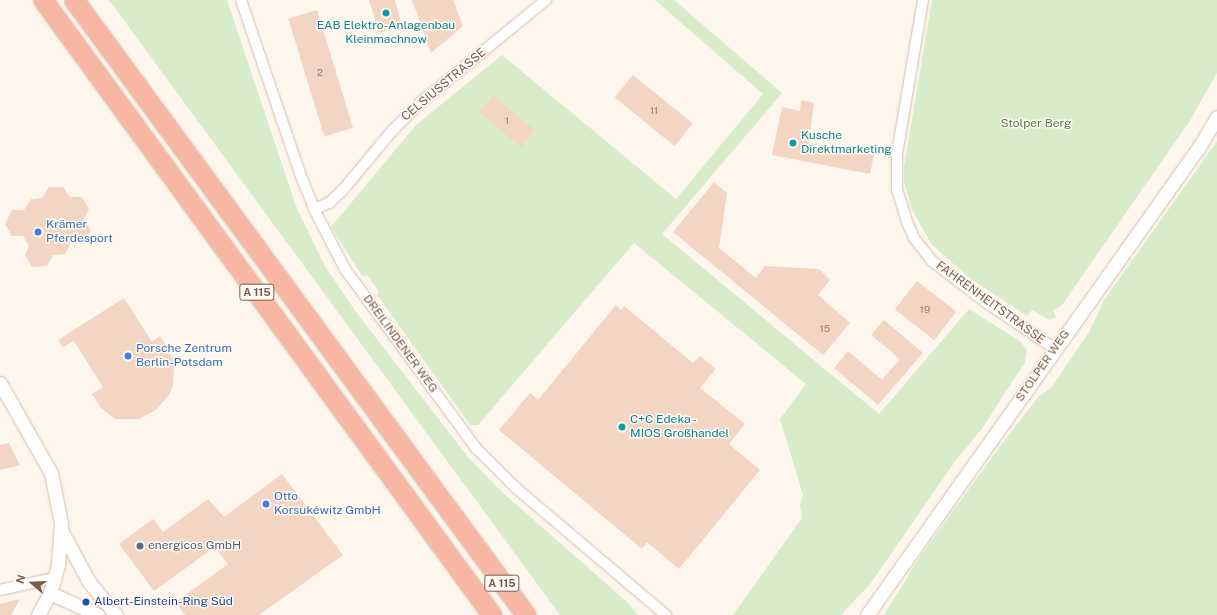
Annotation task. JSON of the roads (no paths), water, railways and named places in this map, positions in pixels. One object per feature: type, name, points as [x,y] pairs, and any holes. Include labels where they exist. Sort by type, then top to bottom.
[{"type":"highway","name":"A 115","points":[[43,0],[492,615]]},
{"type":"highway","name":"A 115","points":[[74,0],[526,615]]},
{"type":"street","name":"DREILINDENER WEG","points":[[241,0],[279,117],[314,208],[345,269],[476,448],[516,488],[666,615]]},
{"type":"street","name":"CELSIUSSTRASSE","points":[[314,208],[329,203],[342,190],[392,131],[420,103],[546,0]]},
{"type":"street","name":"FAHRENHEITSTRASSE","points":[[923,0],[896,153],[897,189],[907,222],[914,238],[932,261],[987,303],[1055,349]]},
{"type":"street","name":"STOLPER WEG","points":[[867,615],[1199,147],[1217,117]]},
{"type":"street","points":[[0,383],[51,473],[61,530],[88,582],[116,615]]},
{"type":"street","points":[[38,615],[50,593],[54,578],[61,530]]},
{"type":"street","points":[[0,590],[54,578]]},
{"type":"street","points":[[50,593],[98,615]]},
{"type":"place","name":"EAB Elektro-Anlagenbau Kleinmachnow","points":[[386,13]]},
{"type":"place","name":"Kusche Direktmarketing","points":[[793,143]]},
{"type":"place","name":"Krämer Pferdesport","points":[[38,232]]},
{"type":"place","name":"Porsche Zentrum Berlin-Potsdam","points":[[128,356]]},
{"type":"place","name":"C+C Edeka - MIOS Großhandel","points":[[622,427]]},
{"type":"place","name":"Otto Korsukéwitz GmbH","points":[[266,504]]},
{"type":"place","name":"energicos GmbH","points":[[140,546]]},
{"type":"place","name":"Albert-Einstein-Ring Süd","points":[[86,602]]},
{"type":"park label","name":"Stolper Berg","points":[[1036,124]]}]
